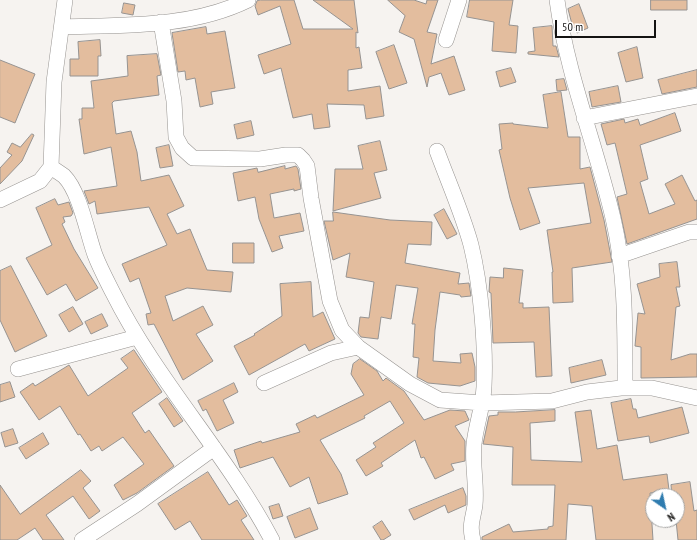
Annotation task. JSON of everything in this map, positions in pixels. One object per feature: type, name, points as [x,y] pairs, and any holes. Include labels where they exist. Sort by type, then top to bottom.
[{"type":"street","points":[[0,200],[40,181],[51,167],[54,82],[62,27],[62,9],[65,0]]},
{"type":"street","points":[[62,27],[161,22],[198,18],[248,0]]},
{"type":"street","points":[[446,40],[458,0]]},
{"type":"street","points":[[557,0],[561,32],[613,219],[623,279],[625,388]]},
{"type":"street","points":[[161,22],[174,101],[176,137],[193,158],[210,160],[260,159],[286,154],[298,155],[307,166],[311,198],[330,301],[342,330],[358,347],[410,384],[440,400],[483,403],[552,401],[587,392],[625,388],[652,388],[694,397],[697,411]]},
{"type":"street","points":[[584,118],[697,96]]},
{"type":"street","points":[[437,151],[471,245],[482,327],[483,403],[478,420],[474,446],[474,505],[470,530],[473,540]]},
{"type":"street","points":[[51,167],[64,176],[76,198],[95,255],[113,294],[137,337],[256,510],[272,540]]},
{"type":"street","points":[[619,256],[689,232],[697,232]]},
{"type":"street","points":[[18,369],[137,337]]},
{"type":"street","points":[[264,383],[331,353],[358,347]]},
{"type":"street","points":[[82,540],[137,504],[214,448]]},
{"type":"building","points":[[294,0],[303,29],[353,29],[313,0],[354,0],[358,33],[356,32],[356,48],[359,47],[362,68],[348,70],[348,91],[380,86],[384,116],[366,119],[364,105],[327,104],[330,127],[314,129],[312,114],[293,118],[281,68],[264,74],[258,55],[291,44],[280,6],[258,15],[255,6],[257,1]]},
{"type":"building","points":[[388,0],[414,0],[426,4],[427,0],[438,0],[427,32],[437,34],[431,64],[454,56],[465,90],[449,95],[441,73],[429,77],[427,87],[414,39],[399,32],[405,16]]},
{"type":"building","points":[[470,0],[513,0],[509,25],[518,26],[516,53],[492,51],[494,22],[467,17]]},
{"type":"building","points":[[651,0],[687,0],[687,10],[651,10]]},
{"type":"building","points":[[124,3],[135,5],[133,15],[122,13]]},
{"type":"building","points":[[579,4],[588,28],[577,33],[576,27],[573,28],[568,9]]},
{"type":"building","points":[[552,26],[553,46],[556,46],[559,57],[528,54],[528,52],[535,51],[533,28]]},
{"type":"building","points":[[206,27],[207,34],[225,31],[235,88],[211,92],[213,104],[200,107],[195,78],[186,80],[185,71],[178,72],[172,33]]},
{"type":"building","points":[[100,40],[101,56],[98,56],[98,76],[70,76],[70,59],[79,59],[78,42]]},
{"type":"building","points":[[394,45],[407,83],[389,89],[376,52]]},
{"type":"building","points":[[637,47],[643,78],[626,82],[618,53]]},
{"type":"building","points":[[157,54],[161,75],[157,76],[159,95],[114,101],[112,103],[116,134],[131,131],[137,152],[141,181],[169,175],[184,206],[167,214],[177,234],[190,229],[207,270],[233,272],[231,292],[187,288],[165,296],[173,321],[203,306],[213,325],[196,334],[213,361],[183,380],[154,324],[148,325],[146,314],[151,313],[139,278],[130,282],[122,264],[167,245],[149,207],[97,214],[95,201],[89,204],[84,191],[117,186],[111,147],[84,154],[79,119],[82,119],[82,108],[94,108],[91,81],[128,76],[127,56]]},
{"type":"building","points":[[0,60],[35,74],[15,123],[0,117]]},
{"type":"building","points":[[511,68],[516,82],[500,87],[496,72]]},
{"type":"building","points":[[697,70],[697,87],[662,94],[658,80]]},
{"type":"building","points":[[564,79],[567,90],[557,91],[556,80]]},
{"type":"building","points":[[618,86],[621,102],[592,107],[589,92]]},
{"type":"building","points":[[561,92],[568,137],[580,137],[580,169],[590,167],[604,220],[612,262],[572,268],[573,302],[553,303],[553,272],[547,230],[591,223],[584,183],[528,188],[540,223],[520,230],[510,198],[499,150],[502,149],[499,124],[513,123],[548,128],[543,95]]},
{"type":"building","points":[[675,113],[681,131],[640,145],[648,179],[640,182],[649,214],[675,204],[665,184],[682,175],[695,201],[697,200],[697,219],[627,244],[617,197],[627,194],[615,143],[607,145],[601,124],[624,119],[625,123],[638,119],[640,125]]},
{"type":"building","points":[[251,121],[254,135],[237,139],[234,125]]},
{"type":"building","points":[[32,134],[34,135],[22,161],[0,184],[0,168],[12,155],[7,152],[12,143],[20,147]]},
{"type":"building","points":[[380,141],[387,170],[374,173],[381,198],[333,211],[335,169],[363,169],[358,146]]},
{"type":"building","points":[[169,145],[173,166],[160,168],[156,148]]},
{"type":"building","points":[[285,166],[285,169],[296,166],[298,169],[301,189],[270,194],[274,218],[300,213],[304,231],[279,236],[283,248],[272,252],[259,219],[255,197],[238,201],[233,173],[257,168],[258,172]]},
{"type":"building","points":[[55,199],[58,205],[69,202],[73,213],[71,216],[63,217],[65,222],[62,224],[74,249],[98,288],[76,301],[66,284],[47,295],[26,258],[52,245],[36,208]]},
{"type":"building","points":[[444,209],[457,234],[447,239],[434,215]]},
{"type":"building","points":[[333,212],[390,220],[432,222],[431,245],[408,244],[405,263],[460,273],[458,284],[469,283],[471,296],[461,297],[460,295],[440,292],[433,361],[461,363],[460,354],[472,353],[475,367],[475,381],[460,386],[428,383],[417,377],[419,358],[413,357],[415,324],[412,324],[418,288],[396,285],[391,319],[381,317],[378,339],[361,337],[358,333],[360,317],[369,318],[374,282],[346,277],[350,253],[333,260],[324,221],[333,221]]},
{"type":"building","points":[[233,243],[254,243],[254,263],[233,263]]},
{"type":"building","points":[[677,262],[680,287],[676,287],[680,306],[676,307],[671,360],[690,354],[697,354],[697,377],[641,378],[641,347],[635,346],[638,313],[645,314],[637,284],[660,277],[659,264]]},
{"type":"building","points":[[11,266],[47,336],[15,352],[0,320],[0,271]]},
{"type":"building","points":[[504,268],[523,270],[519,303],[523,303],[523,308],[549,307],[552,376],[536,377],[534,342],[493,343],[491,293],[489,292],[490,277],[503,278]]},
{"type":"building","points":[[311,282],[313,317],[323,312],[335,339],[309,351],[305,344],[249,375],[234,346],[255,335],[254,334],[282,316],[280,284]]},
{"type":"building","points":[[73,307],[83,324],[69,332],[59,315]]},
{"type":"building","points":[[102,314],[108,326],[91,334],[85,322]]},
{"type":"building","points":[[134,350],[162,392],[132,413],[145,433],[149,430],[174,466],[137,493],[123,500],[114,485],[144,464],[123,437],[102,451],[99,446],[91,451],[80,434],[78,435],[60,406],[39,420],[20,392],[33,383],[35,386],[69,365],[88,396],[128,368],[121,359]]},
{"type":"building","points":[[360,359],[377,371],[383,381],[386,378],[404,391],[424,420],[450,410],[465,411],[469,420],[455,426],[465,441],[465,461],[451,464],[454,470],[435,479],[424,457],[421,458],[415,440],[381,463],[383,466],[366,476],[356,460],[376,447],[373,443],[404,423],[390,401],[364,416],[365,418],[320,440],[341,474],[348,494],[318,504],[309,477],[290,487],[273,457],[240,468],[234,450],[261,441],[262,443],[300,432],[296,424],[315,415],[317,418],[364,395],[351,374],[353,364]]},
{"type":"building","points":[[602,360],[606,375],[571,383],[569,368]]},
{"type":"building","points":[[10,382],[15,397],[0,402],[0,385]]},
{"type":"building","points":[[234,383],[238,392],[223,400],[234,423],[217,431],[206,409],[203,411],[198,401]]},
{"type":"building","points":[[167,398],[183,421],[174,427],[159,404]]},
{"type":"building","points":[[631,399],[633,409],[636,409],[638,418],[682,407],[689,433],[650,443],[649,436],[618,441],[611,403]]},
{"type":"building","points":[[555,410],[555,421],[530,423],[531,460],[582,462],[575,412],[591,410],[597,449],[617,445],[623,480],[667,474],[669,488],[645,488],[645,528],[652,528],[653,540],[596,540],[592,506],[568,504],[566,540],[482,540],[482,537],[509,524],[513,532],[548,529],[548,527],[553,526],[555,485],[512,485],[513,447],[483,444],[489,416],[498,415],[498,412]]},
{"type":"building","points":[[13,429],[18,443],[5,447],[1,433]]},
{"type":"building","points":[[43,433],[49,444],[26,459],[19,448]]},
{"type":"building","points":[[81,470],[91,481],[83,488],[100,511],[89,519],[73,496],[46,515],[64,540],[43,540],[35,528],[17,540],[0,540],[0,485],[20,514]]},
{"type":"building","points":[[208,472],[229,505],[237,500],[247,516],[241,520],[254,540],[202,540],[190,521],[175,530],[158,504]]},
{"type":"building","points":[[690,482],[694,511],[697,510],[697,540],[678,540],[677,528],[685,528],[685,488],[671,488],[671,485]]},
{"type":"building","points":[[463,488],[466,496],[466,505],[448,513],[445,505],[414,520],[409,510]]},
{"type":"building","points":[[279,504],[283,516],[273,519],[269,507]]},
{"type":"building","points":[[310,508],[318,529],[295,538],[287,517]]},
{"type":"building","points":[[382,521],[391,535],[381,540],[373,527]]}]
